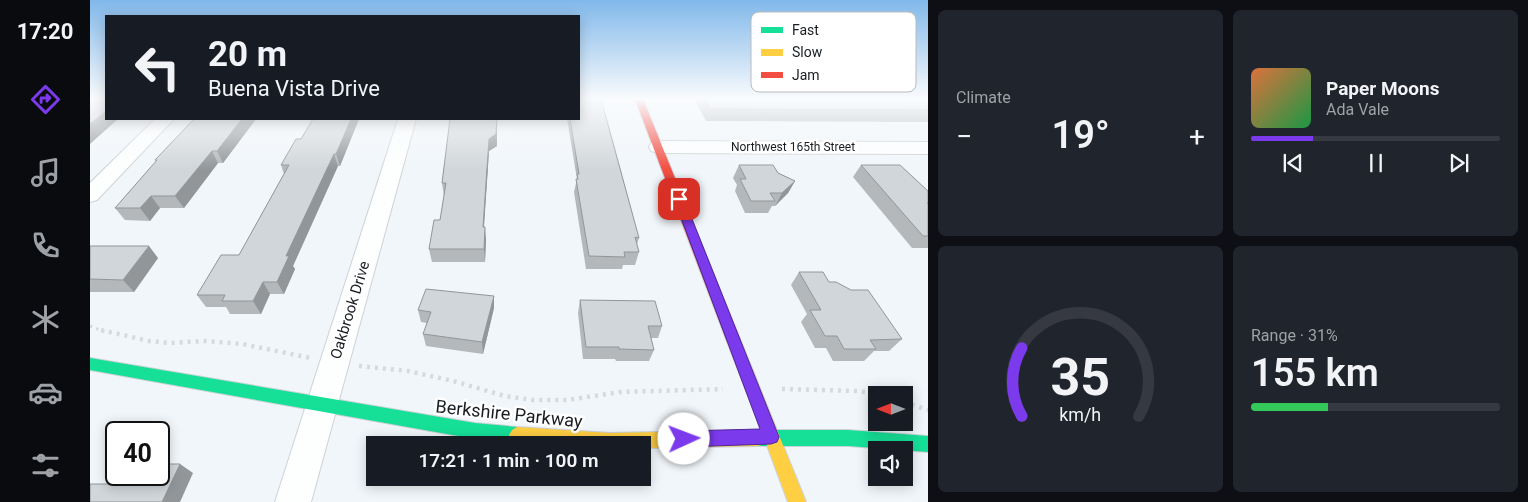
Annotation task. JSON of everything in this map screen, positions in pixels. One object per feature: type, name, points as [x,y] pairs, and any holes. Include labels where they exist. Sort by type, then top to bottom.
[{"type":"street","points":[[90,194],[163,122]]},
{"type":"street","name":"Oakbrook Drive","points":[[293,502],[406,122]]},
{"type":"street","points":[[648,122],[797,502]]},
{"type":"street","name":"Northwest 165th Street","points":[[658,147],[925,151]]},
{"type":"street","name":"Berkshire Parkway","points":[[90,364],[475,431],[539,438],[612,441],[771,437],[855,438],[928,444]]},
{"type":"path","points":[[90,326],[111,334],[149,341],[170,343],[206,341],[242,344],[335,362],[408,371],[453,381],[505,396],[533,400],[567,400],[621,392],[753,390],[848,391],[868,393]]},
{"type":"path","points":[[913,405],[928,410]]},
{"type":"building","points":[[191,122],[239,122],[217,151],[212,151],[175,196],[151,196],[140,208],[115,208],[157,160],[155,160]]},
{"type":"building","points":[[311,122],[350,122],[286,256],[289,256],[277,282],[263,282],[253,301],[222,301],[225,295],[197,295],[221,255],[239,255],[289,165],[281,165],[296,139],[301,139]]},
{"type":"building","points":[[450,122],[497,122],[496,134],[489,139],[483,227],[485,227],[484,249],[429,249],[434,220],[440,220],[446,183],[442,183]]},
{"type":"building","points":[[571,122],[607,122],[639,238],[635,237],[639,252],[624,252],[625,257],[589,256],[576,179],[578,179],[577,174],[579,174]]},
{"type":"building","points":[[739,165],[773,165],[778,173],[795,181],[782,193],[770,193],[775,201],[751,201],[740,179],[746,179]]},
{"type":"building","points":[[861,165],[900,165],[928,191],[928,236],[923,236]]},
{"type":"building","points":[[90,246],[149,246],[123,280],[90,279]]},
{"type":"building","points":[[799,272],[823,272],[829,282],[836,282],[851,290],[868,290],[902,339],[870,340],[876,349],[844,349],[837,336],[825,336],[810,310],[821,310]]},
{"type":"building","points":[[426,289],[494,296],[482,342],[423,334],[431,312],[418,310]]},
{"type":"building","points":[[580,300],[655,301],[662,326],[648,326],[654,350],[586,347]]},
{"type":"building","points":[[170,464],[180,464],[170,485]]},
{"type":"building","points":[[90,484],[105,484],[105,486],[170,486],[162,502],[90,502]]},
{"type":"traffic: fast","points":[[90,364],[475,431],[517,435]]},
{"type":"traffic: fast","points":[[758,438],[848,438],[928,444]]},
{"type":"traffic: slow","points":[[733,339],[797,502]]},
{"type":"traffic: slow","points":[[517,435],[610,441],[758,438]]},
{"type":"traffic: jam","points":[[648,122],[733,339]]},
{"type":"route","points":[[679,199],[771,437],[684,439]]}]
